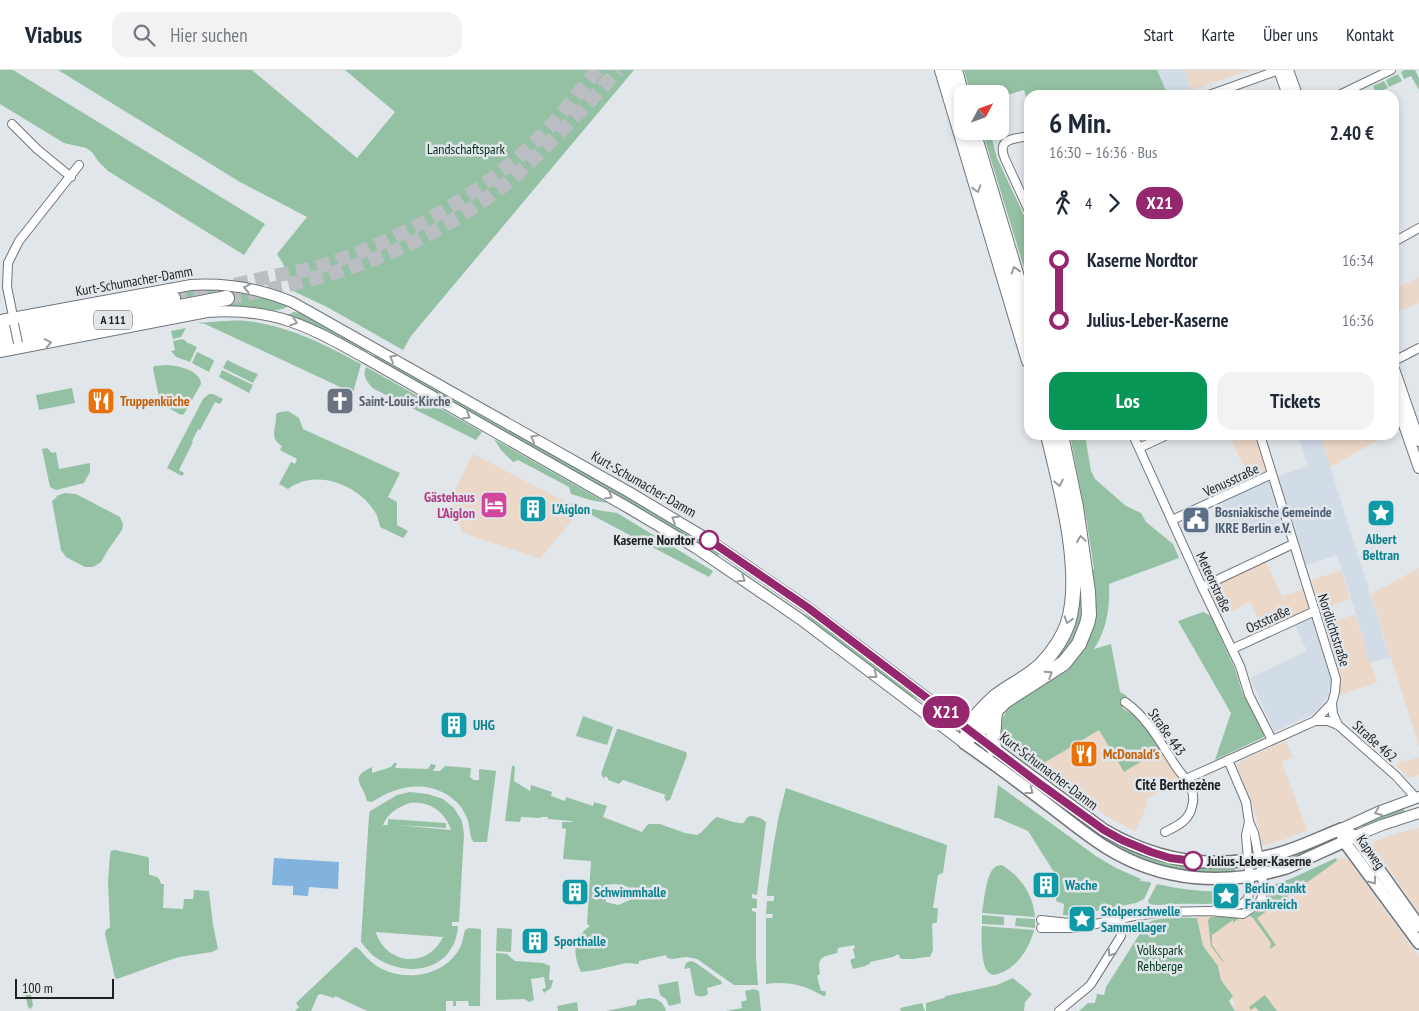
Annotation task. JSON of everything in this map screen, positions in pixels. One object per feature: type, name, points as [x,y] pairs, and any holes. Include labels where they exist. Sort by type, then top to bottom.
[{"type":"highway","points":[[942,70],[1024,344]]},
{"type":"highway","points":[[955,70],[959,85]]},
{"type":"highway","points":[[976,140],[1024,300]]},
{"type":"highway","name":"A 111","points":[[0,331],[174,298]]},
{"type":"highway","name":"A 111","points":[[0,341],[227,298]]},
{"type":"highway","points":[[971,731],[982,710],[995,697],[1041,665],[1057,646],[1068,625],[1072,605],[1072,553],[1049,440]]},
{"type":"highway","points":[[971,731],[1005,701],[1064,663],[1079,644],[1087,624],[1089,615],[1088,592],[1076,507],[1063,440]]},
{"type":"highway","points":[[994,749],[995,711]]},
{"type":"main road","points":[[1280,70],[1286,90]]},
{"type":"main road","points":[[1288,70],[1295,90]]},
{"type":"main road","name":"Kurt-Schumacher-Damm","points":[[0,320],[14,321],[190,285],[227,285],[251,288],[301,306],[622,487],[731,554],[807,607],[1104,830],[1132,844],[1165,856],[1193,862],[1224,863],[1282,853],[1417,797]]},
{"type":"main road","name":"Kurt-Schumacher-Damm","points":[[0,352],[18,345],[206,312],[249,312],[286,319],[315,331],[627,507],[723,566],[807,625],[1101,844],[1132,861],[1165,873],[1192,878],[1250,877],[1288,867],[1382,825],[1419,813]]},
{"type":"main road","points":[[1399,389],[1419,468]]},
{"type":"main road","points":[[1399,406],[1419,441]]},
{"type":"main road","points":[[723,566],[731,554]]},
{"type":"main road","points":[[964,743],[971,731]]},
{"type":"main road","name":"Kapweg","points":[[1341,829],[1419,926]]},
{"type":"main road","name":"Kapweg","points":[[1350,839],[1419,943]]},
{"type":"street","points":[[1223,90],[1280,70]]},
{"type":"street","points":[[1349,90],[1390,70]]},
{"type":"street","points":[[12,124],[70,177]]},
{"type":"street","points":[[1024,137],[1006,142],[1002,148],[1002,152],[1024,199]]},
{"type":"street","points":[[18,345],[14,321],[6,301],[8,287],[4,262],[79,165]]},
{"type":"street","points":[[1399,239],[1419,228]]},
{"type":"street","points":[[1399,359],[1419,348]]},
{"type":"street","name":"Meteorstraße","points":[[1136,440],[1202,587],[1240,666],[1249,695],[1272,740]]},
{"type":"street","points":[[1140,448],[1157,440]]},
{"type":"street","name":"Nordlichtstraße","points":[[1262,440],[1336,679],[1332,704]]},
{"type":"street","name":"Venusstraße","points":[[1172,520],[1272,474]]},
{"type":"street","points":[[1202,587],[1294,544]]},
{"type":"street","name":"Oststraße","points":[[1232,649],[1315,611]]},
{"type":"street","name":"Straße 443","points":[[1125,702],[1133,707],[1143,719],[1186,779]]},
{"type":"street","points":[[1165,832],[1185,820],[1192,808],[1192,794],[1186,779],[1315,721],[1332,704]]},
{"type":"street","name":"Straße 462","points":[[1332,704],[1338,725]]},
{"type":"street","name":"Straße 462","points":[[1315,721],[1328,721],[1338,725],[1417,797]]},
{"type":"street","points":[[1209,911],[1242,904],[1250,893],[1250,877],[1254,859],[1254,833],[1249,822],[1246,802],[1228,760]]},
{"type":"street","points":[[1041,924],[1076,928],[1166,912],[1209,911],[1243,914],[1259,903],[1264,890],[1262,874],[1254,859],[1246,835],[1249,822]]},
{"type":"street","points":[[1059,1011],[1090,984],[1121,936],[1121,919]]},
{"type":"shaded area","points":[[1157,70],[1184,70],[1192,90],[1166,90]]},
{"type":"shaded area","points":[[1184,70],[1251,70],[1192,90]]},
{"type":"shaded area","points":[[1419,277],[1419,303],[1399,311],[1399,287]]},
{"type":"shaded area","points":[[1231,440],[1257,440],[1267,474],[1250,481]]},
{"type":"shaded area","points":[[1300,440],[1322,440],[1390,657],[1369,663],[1360,627],[1337,555],[1306,565],[1278,476],[1308,466]]},
{"type":"shaded area","points":[[1322,440],[1378,440],[1330,467]]},
{"type":"shaded area","points":[[473,454],[586,512],[582,511],[577,514],[540,559],[462,533],[453,502],[450,500]]},
{"type":"shaded area","points":[[1269,479],[1283,525],[1253,534],[1247,523],[1234,529],[1220,501]]},
{"type":"shaded area","points":[[1265,561],[1282,596],[1304,589],[1310,610],[1264,632],[1250,602],[1221,616],[1207,587]]},
{"type":"shaded area","points":[[1419,568],[1419,747],[1371,594]]},
{"type":"shaded area","points":[[1341,570],[1350,599],[1321,609],[1311,580]]},
{"type":"shaded area","points":[[1355,614],[1377,683],[1339,695],[1340,673],[1325,624]]},
{"type":"shaded area","points":[[1312,615],[1330,671],[1331,682],[1328,695],[1319,709],[1311,715],[1274,731],[1250,678],[1307,651],[1294,623]]},
{"type":"shaded area","points":[[1099,730],[1124,772],[1161,750],[1180,779],[1147,799],[1145,810],[1136,832],[1108,817],[1087,801],[1080,792],[1042,764]]},
{"type":"shaded area","points":[[1285,741],[1293,757],[1282,762],[1307,830],[1265,845],[1262,844],[1253,805],[1238,765],[1241,761]]},
{"type":"shaded area","points":[[1419,757],[1419,775],[1409,778],[1396,765],[1403,758],[1404,762]]},
{"type":"shaded area","points":[[1419,828],[1419,912],[1373,847],[1374,842],[1378,840],[1396,833]]},
{"type":"shaded area","points":[[1340,857],[1347,858],[1419,957],[1419,1011],[1235,1011],[1233,996],[1221,980],[1218,966],[1203,946],[1196,914],[1243,917],[1256,910],[1267,900]]},
{"type":"green space","points":[[0,70],[13,70],[265,224],[244,255],[108,171],[92,152],[86,148],[64,143],[0,104]]},
{"type":"green space","name":"Landschaftspark","points":[[58,70],[252,70],[357,158],[395,112],[345,70],[634,70],[411,336],[403,350],[327,307],[291,290],[287,271],[277,254],[307,217],[240,182]]},
{"type":"green space","points":[[964,70],[1157,70],[1166,90],[1024,90],[1009,94],[1009,85],[968,85]]},
{"type":"green space","points":[[1415,70],[1419,78],[1419,90],[1411,76],[1404,79],[1401,72]]},
{"type":"green space","points":[[1398,74],[1402,81],[1389,87],[1386,80]]},
{"type":"green space","points":[[1384,81],[1388,88],[1375,90],[1373,86]]},
{"type":"green space","points":[[985,140],[992,140],[997,158],[1024,215],[1024,268]]},
{"type":"green space","points":[[206,289],[227,290],[258,296],[287,307],[267,311],[229,307],[226,293],[175,303],[173,292]]},
{"type":"green space","points":[[294,312],[302,313],[368,351],[366,354],[320,329],[287,315]]},
{"type":"green space","points":[[223,321],[261,323],[291,331],[320,343],[361,364],[353,393],[205,324],[197,323]]},
{"type":"green space","points":[[186,328],[181,337],[173,339],[171,331]]},
{"type":"green space","points":[[182,339],[197,347],[190,362],[176,357],[171,351],[175,350],[173,341]]},
{"type":"green space","points":[[197,352],[214,361],[209,372],[192,363]]},
{"type":"green space","points":[[376,354],[643,506],[719,554],[717,558],[374,358]]},
{"type":"green space","points":[[227,360],[258,374],[253,383],[223,368]]},
{"type":"green space","points":[[165,365],[187,369],[200,379],[201,384],[184,414],[181,415],[165,406],[159,397],[153,369],[154,366]]},
{"type":"green space","points":[[366,367],[482,432],[476,440],[374,389],[366,379]]},
{"type":"green space","points":[[222,370],[253,385],[249,393],[219,377]]},
{"type":"green space","points":[[72,388],[75,403],[39,410],[36,395]]},
{"type":"green space","points":[[209,394],[223,399],[220,404],[215,402],[200,430],[198,429],[179,470],[184,473],[182,476],[167,468],[203,399]]},
{"type":"green space","points":[[288,411],[299,418],[303,429],[400,473],[388,497],[397,502],[397,525],[408,531],[403,538],[380,527],[376,514],[367,502],[347,487],[323,480],[299,483],[288,489],[279,484],[291,462],[295,464],[297,459],[280,450],[282,446],[274,436],[276,414]]},
{"type":"green space","points":[[494,439],[607,503],[571,494],[569,487],[518,460],[513,462],[501,450]]},
{"type":"green space","points":[[1071,440],[1086,440],[1091,471],[1095,479],[1126,506],[1141,513],[1146,522],[1173,544],[1179,558],[1109,584],[1107,618],[1094,649],[1111,644],[1120,692],[1127,696],[1122,708],[1137,715],[1161,750],[1124,772],[1099,730],[1039,766],[999,736],[1002,719],[1011,702],[1082,649],[1089,570],[1094,569]]},
{"type":"green space","points":[[47,448],[52,453],[56,452],[59,469],[90,463],[90,472],[84,483],[56,490],[50,487],[42,449]]},
{"type":"green space","points":[[65,493],[76,494],[120,517],[123,524],[122,530],[101,562],[93,567],[85,567],[66,557],[61,550],[52,501],[56,496]]},
{"type":"green space","points":[[569,503],[617,513],[713,571],[709,577]]},
{"type":"green space","points":[[734,566],[802,613],[814,619],[954,723],[952,725],[918,699],[908,695],[801,615],[734,568]]},
{"type":"green space","points":[[1081,587],[1085,599],[1079,636],[1051,668],[1052,661],[1074,625]]},
{"type":"green space","points":[[1203,612],[1211,616],[1235,669],[1242,692],[1265,734],[1264,737],[1215,760],[1231,713],[1178,621]]},
{"type":"green space","points":[[583,716],[613,727],[607,745],[576,736]]},
{"type":"green space","points":[[617,729],[686,752],[687,755],[670,800],[666,801],[664,797],[666,795],[623,780],[619,784],[608,780],[605,776],[604,779],[601,774]]},
{"type":"green space","points":[[977,742],[1106,837],[1121,845],[1152,857],[1184,865],[1234,867],[1235,872],[1199,872],[1165,866],[1148,861],[1116,846],[1090,829],[975,743]]},
{"type":"green space","points":[[394,763],[397,763],[395,768],[428,769],[431,764],[436,765],[433,771],[440,771],[445,766],[471,768],[470,778],[473,780],[479,780],[479,769],[496,771],[487,842],[474,842],[472,840],[467,817],[457,802],[437,790],[418,786],[408,787],[389,792],[372,802],[367,801],[359,781],[361,774],[372,767],[372,773],[391,767]]},
{"type":"green space","points":[[512,766],[515,766],[514,781],[530,791],[531,785],[552,792],[551,796],[565,801],[566,797],[593,806],[594,802],[607,806],[603,817],[642,832],[648,824],[660,824],[685,833],[697,835],[717,817],[741,823],[744,823],[750,816],[763,820],[766,822],[757,895],[752,894],[752,898],[757,899],[757,908],[752,908],[752,911],[756,912],[758,985],[734,985],[697,959],[686,957],[672,959],[667,958],[666,955],[639,961],[639,964],[626,963],[581,972],[575,952],[577,941],[590,926],[587,924],[591,861],[563,859],[566,829],[562,828],[562,822],[572,821],[548,819],[548,817],[521,817],[520,822],[505,821]],"holes":[[[614,884],[629,888],[633,892],[630,900],[618,905],[606,902],[606,885]]]},
{"type":"green space","points":[[998,785],[1096,856],[1116,868],[1141,879],[1140,881],[1150,882],[1151,884],[1144,899],[1136,903],[1079,916],[1063,915],[1064,904],[1057,902],[1053,889],[1046,877],[1054,872],[1028,831],[994,818]]},
{"type":"green space","points":[[786,788],[947,845],[943,873],[938,875],[933,908],[938,908],[937,922],[932,924],[933,950],[930,957],[901,959],[898,954],[853,969],[850,960],[855,958],[854,945],[838,948],[837,953],[820,960],[820,974],[817,976],[821,991],[826,993],[825,996],[796,985],[766,984],[766,918],[772,918],[773,914],[766,914],[767,901],[774,901],[774,896],[767,896],[767,891],[779,815]]},
{"type":"green space","points":[[410,792],[428,794],[443,799],[454,808],[462,821],[464,834],[459,922],[452,922],[452,926],[458,926],[455,941],[449,952],[440,961],[417,969],[391,965],[378,959],[361,942],[370,811],[397,795]],"holes":[[[410,803],[424,804],[435,809],[445,817],[451,830],[396,825],[446,828],[446,823],[388,819],[388,825],[383,825],[394,811]],[[376,932],[443,937],[428,954],[408,959],[398,957],[389,952],[381,944]]]},
{"type":"green space","points":[[1403,806],[1405,812],[1363,827],[1361,825],[1389,814]]},
{"type":"green space","points":[[1328,838],[1331,842],[1307,853],[1282,862],[1264,865],[1300,853]]},
{"type":"green space","points":[[115,850],[148,857],[149,874],[158,877],[161,884],[164,884],[163,908],[183,909],[184,899],[193,899],[194,890],[209,891],[218,949],[212,952],[179,957],[117,979],[115,978],[105,934],[106,930],[110,927],[108,882],[110,854],[111,851]]},
{"type":"green space","points":[[1336,858],[1337,861],[1306,883],[1303,880],[1295,885],[1298,889],[1257,918],[1276,945],[1270,949],[1271,943],[1253,918],[1249,916],[1264,904],[1270,886]]},
{"type":"green space","points":[[1002,865],[1015,875],[1025,887],[1032,901],[1035,917],[982,913],[991,871],[995,867]]},
{"type":"green space","points":[[1157,884],[1216,892],[1235,891],[1237,897],[1207,904],[1149,904],[1148,901]]},
{"type":"green space","points":[[982,915],[1004,917],[1004,925],[982,924]]},
{"type":"green space","points":[[1212,917],[1241,917],[1234,922],[1234,925],[1233,920],[1212,935],[1212,945],[1224,962],[1211,946],[1208,921]]},
{"type":"green space","points":[[1016,918],[1035,919],[1035,928],[1015,926]]},
{"type":"green space","name":"Volkspark Rehberge","points":[[1197,918],[1203,946],[1218,966],[1221,980],[1233,996],[1229,1001],[1235,1011],[1079,1011],[1088,1003],[1095,1003],[1097,994],[1104,995],[1106,987],[1146,924],[1163,919]]},
{"type":"green space","points":[[982,926],[1034,930],[1029,945],[1020,958],[1008,969],[993,975],[985,967]]},
{"type":"green space","points":[[469,928],[481,929],[480,1006],[469,1006],[468,1001],[456,1001],[456,1006],[453,1006],[453,1001],[446,1001],[446,1011],[367,1011],[335,996],[334,998],[321,994],[318,995],[311,1011],[295,1011],[299,1007],[296,1003],[355,947],[376,965],[392,973],[403,975],[425,974],[436,970],[453,957],[461,946],[465,930]]},
{"type":"green space","points":[[497,928],[512,929],[511,952],[496,951]]},
{"type":"green space","points":[[496,953],[507,954],[515,961],[543,963],[550,966],[549,980],[553,980],[551,988],[544,993],[542,989],[546,988],[544,977],[531,979],[534,1000],[529,1002],[524,999],[496,1000]]},
{"type":"green space","points":[[691,961],[721,981],[722,984],[707,988],[708,994],[705,996],[695,995],[690,968],[684,969],[686,963]]},
{"type":"green space","points":[[1013,978],[1032,994],[1025,1002],[1024,1011],[926,1011],[926,1003],[946,996],[997,985]]},
{"type":"green space","points":[[678,981],[681,1003],[669,1006],[666,999],[660,995],[658,985]]},
{"type":"green space","points":[[27,986],[30,988],[33,1006],[30,1009],[24,989]]},
{"type":"green space","points":[[754,989],[759,991],[761,1011],[726,1011],[742,1008],[741,1002],[747,1000],[745,991]]},
{"type":"green space","points":[[1265,995],[1277,1011],[1259,1011],[1255,1007],[1251,1010],[1249,1007]]},
{"type":"green space","points":[[649,998],[660,1001],[666,1011],[606,1011],[636,1005],[637,1000]]},
{"type":"green space","points":[[577,1002],[578,1011],[558,1011],[557,1006]]},
{"type":"green space","points":[[922,1003],[925,1011],[901,1011],[900,1008]]},
{"type":"water","points":[[274,858],[339,862],[338,889],[309,887],[308,896],[293,895],[293,886],[272,885]]},
{"type":"tunnel","points":[[173,298],[315,268],[351,256],[439,214],[493,178],[518,158],[556,120],[597,70]]},
{"type":"tunnel","points":[[227,298],[296,283],[346,269],[418,240],[454,220],[487,198],[517,174],[595,96],[618,70]]},
{"type":"bus line","name":"X21","points":[[709,540],[807,607],[1040,784],[1104,830],[1142,849],[1170,858],[1193,861]]},
{"type":"place","name":"Truppenküche","points":[[101,401]]},
{"type":"place","name":"Saint-Louis-Kirche","points":[[340,401]]},
{"type":"place","name":"Gästehaus L’Aiglon","points":[[494,505]]},
{"type":"place","name":"L'Aiglon","points":[[533,509]]},
{"type":"place","name":"Albert Beltran","points":[[1381,513]]},
{"type":"place","name":"Bosniakische Gemeinde IKRE Berlin e.V.","points":[[1196,520]]},
{"type":"place","name":"Kaserne Nordtor","points":[[709,540]]},
{"type":"place","name":"UHG","points":[[454,725]]},
{"type":"place","name":"McDonald's","points":[[1084,754]]},
{"type":"place","name":"Julius-Leber-Kaserne","points":[[1193,861]]},
{"type":"place","name":"Wache","points":[[1046,885]]},
{"type":"place","name":"Schwimmhalle","points":[[575,892]]},
{"type":"place","name":"Berlin dankt Frankreich","points":[[1226,896]]},
{"type":"place","name":"Stolperschwelle Sammellager","points":[[1082,919]]},
{"type":"place","name":"Sporthalle","points":[[535,941]]},
{"type":"district","name":"Cité Berthezène","points":[[1178,785]]}]
